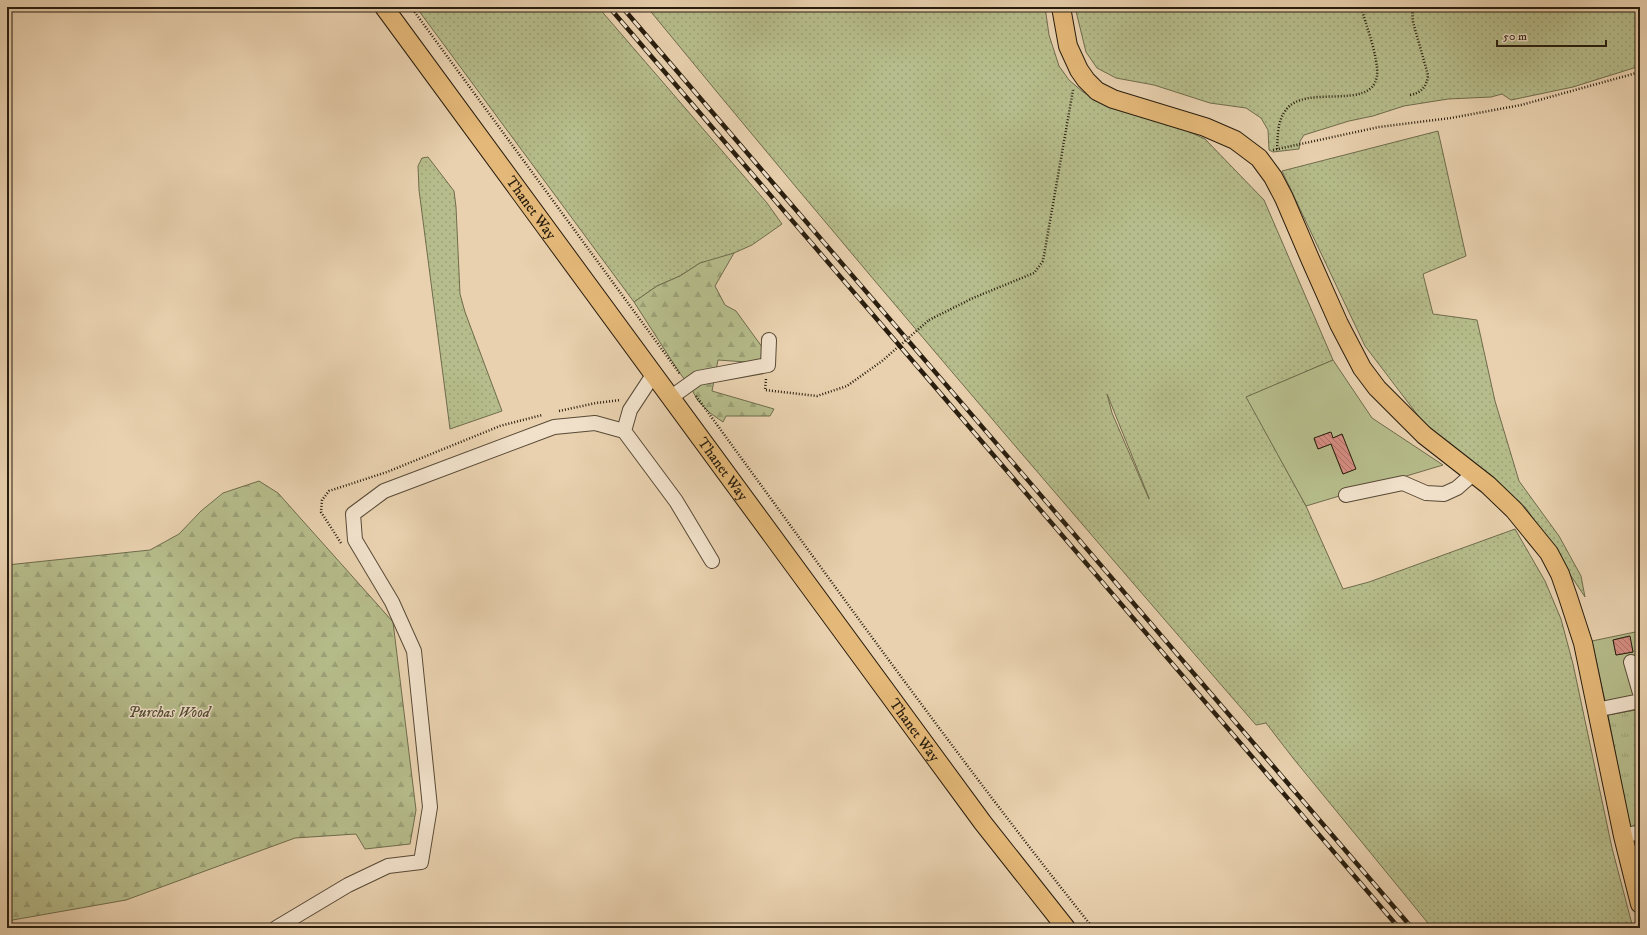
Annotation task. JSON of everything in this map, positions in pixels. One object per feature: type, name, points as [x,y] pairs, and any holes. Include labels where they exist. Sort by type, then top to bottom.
[{"type":"main road","name":"Thanet Way","points":[[384,7],[983,823],[1066,928]]},
{"type":"main road","points":[[1061,7],[1068,46],[1079,70],[1086,80],[1097,90],[1113,99],[1205,127],[1235,140],[1259,158],[1273,177],[1284,198],[1310,261],[1339,324],[1362,368],[1377,388],[1410,422],[1439,447],[1474,473],[1514,510],[1529,527],[1548,553],[1560,574],[1582,643],[1638,899]]},
{"type":"lane","points":[[670,398],[698,378],[768,365],[769,340]]},
{"type":"lane","points":[[624,431],[630,410],[653,375]]},
{"type":"lane","points":[[276,928],[348,885],[388,866],[421,862],[430,806],[414,651],[392,602],[355,540],[353,514],[384,491],[554,427],[595,423],[624,431],[676,501],[712,561]]},
{"type":"lane","points":[[1346,495],[1403,483],[1426,493],[1444,494],[1457,488],[1474,473]]},
{"type":"lane","points":[[1631,662],[1640,693]]},
{"type":"lane","points":[[1596,710],[1640,701]]},
{"type":"lane","points":[[1623,836],[1640,832]]},
{"type":"path","points":[[411,7],[689,385],[909,688],[1050,875],[1093,928]]},
{"type":"path","points":[[1277,149],[1278,126],[1286,110],[1292,104],[1305,99],[1361,94],[1369,90],[1374,83],[1377,75],[1376,64],[1361,7]]},
{"type":"path","points":[[1410,95],[1417,94],[1424,88],[1428,75],[1413,22],[1412,7]]},
{"type":"path","points":[[768,365],[765,390],[817,396],[847,386],[882,360],[930,320],[973,298],[1034,273],[1043,261],[1074,89],[1079,70]]},
{"type":"path","points":[[1259,158],[1277,149],[1379,127],[1451,118],[1521,105],[1640,72]]},
{"type":"green space","points":[[416,7],[598,7],[767,203],[782,224],[752,245],[725,257],[700,263],[680,276],[657,286],[634,302]]},
{"type":"green space","points":[[647,7],[1045,7],[1049,35],[1059,66],[1069,80],[1083,92],[1116,109],[1183,129],[1205,139],[1264,200],[1333,360],[1247,397],[1306,506],[1343,589],[1369,582],[1515,529],[1545,581],[1561,619],[1573,664],[1612,848],[1633,928],[1432,928],[1266,723],[1256,725],[949,368]],"holes":[[[1107,394],[1149,498],[1112,413]]]},
{"type":"green space","points":[[1075,7],[1640,7],[1640,66],[1573,87],[1511,100],[1502,94],[1491,97],[1448,99],[1404,106],[1304,135],[1300,141],[1299,149],[1273,152],[1269,150],[1268,130],[1261,118],[1246,108],[1210,103],[1154,85],[1116,78],[1097,68],[1086,52]]},
{"type":"green space","points":[[1438,131],[1466,256],[1423,274],[1433,314],[1477,320],[1495,401],[1519,481],[1559,536],[1581,576],[1585,597],[1526,508],[1485,472],[1426,426],[1365,346],[1282,171]]},
{"type":"green space","points":[[428,157],[454,191],[460,294],[465,312],[502,411],[450,429],[419,190],[418,166],[422,158]]},
{"type":"green space","points":[[734,253],[715,286],[725,305],[736,311],[765,351],[760,363],[718,360],[712,391],[774,409],[770,416],[726,416],[723,422],[710,413],[698,401],[634,302],[657,286],[680,276],[700,263]]},
{"type":"green space","points":[[1333,360],[1372,418],[1443,465],[1306,506],[1246,397]],"holes":[[[1330,432],[1333,438],[1342,434],[1355,469],[1343,474],[1331,444],[1318,449],[1314,439]]]},
{"type":"green space","name":"Purchas Wood","points":[[259,481],[278,493],[393,622],[416,810],[410,844],[365,849],[356,834],[295,838],[126,900],[7,921],[7,565],[150,550],[179,534],[201,511],[223,493]]},
{"type":"green space","points":[[1640,631],[1640,649],[1637,652],[1640,668],[1640,709],[1608,715],[1592,641]],"holes":[[[1629,636],[1633,652],[1616,655],[1613,640]]]},
{"type":"green space","points":[[1640,709],[1640,879],[1608,715]]},
{"type":"building","points":[[1331,432],[1333,438],[1342,434],[1356,469],[1343,474],[1331,444],[1318,449],[1314,438]]},
{"type":"building","points":[[1630,636],[1633,652],[1616,655],[1613,640]]},
{"type":"railway","points":[[609,7],[1399,928]]},
{"type":"railway","points":[[622,7],[1412,928]]}]
